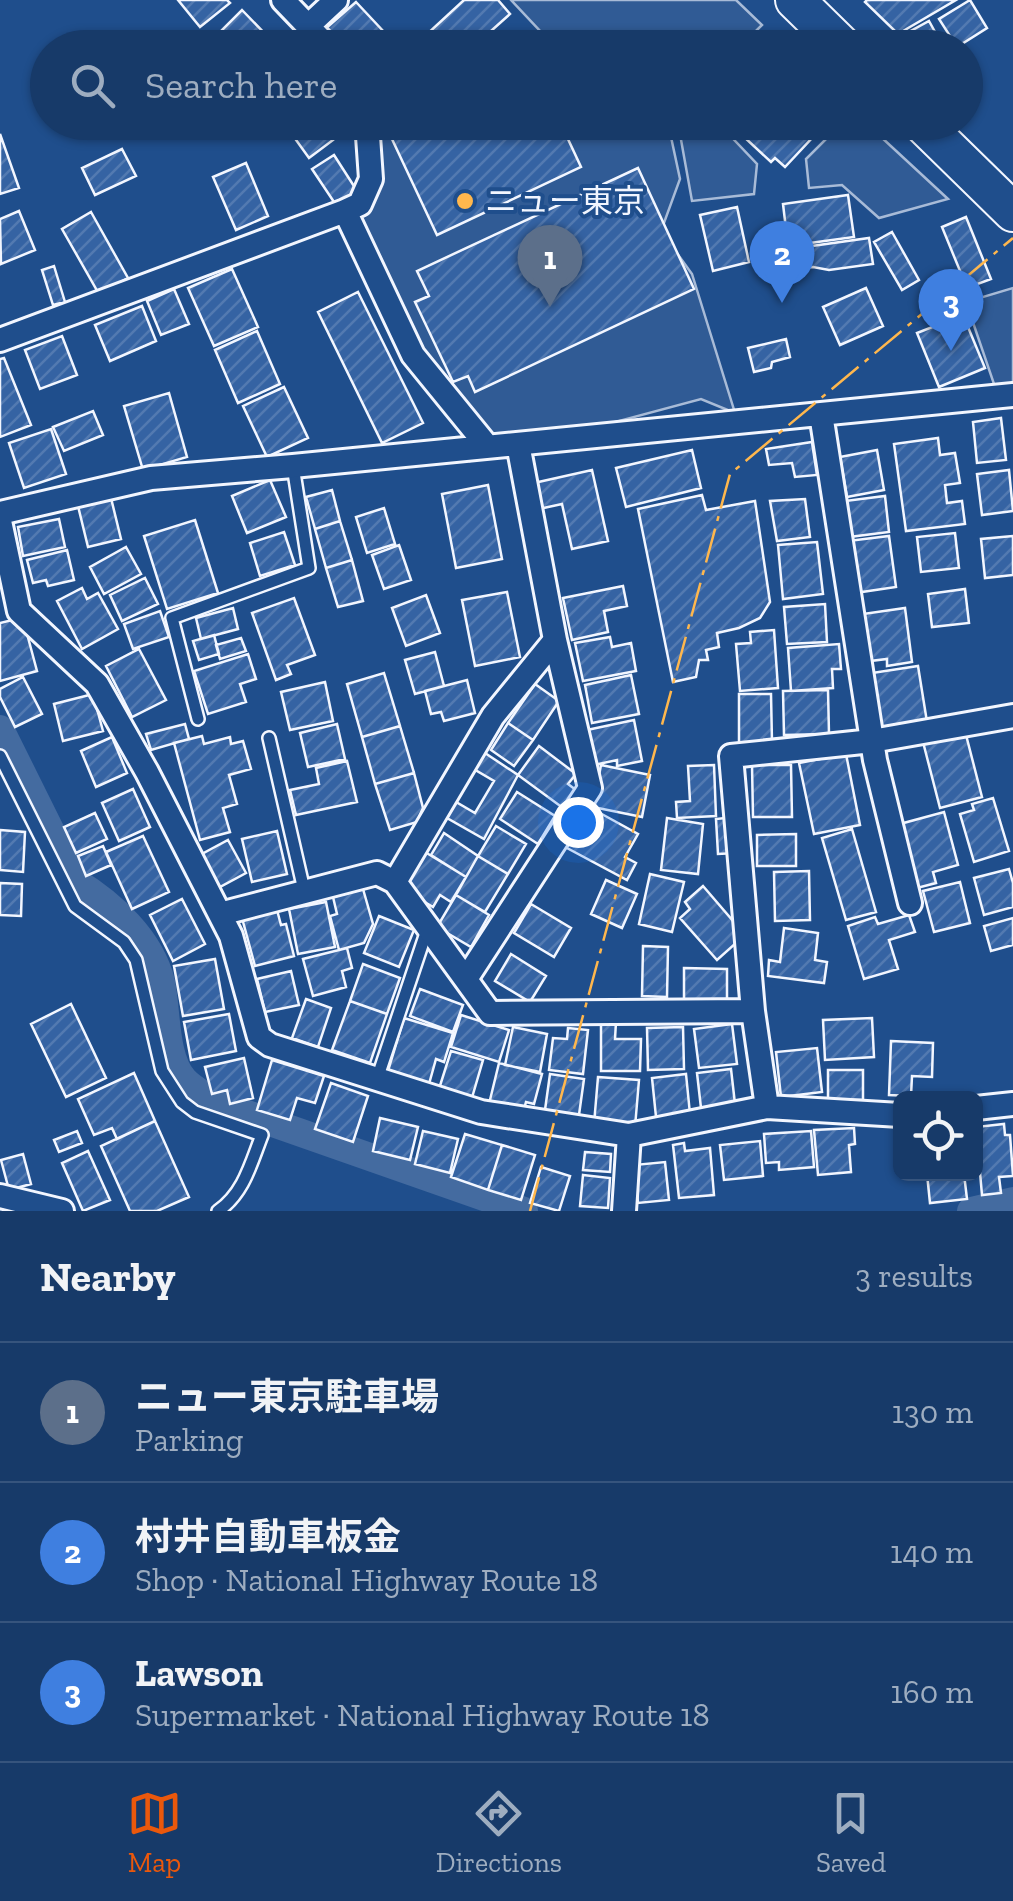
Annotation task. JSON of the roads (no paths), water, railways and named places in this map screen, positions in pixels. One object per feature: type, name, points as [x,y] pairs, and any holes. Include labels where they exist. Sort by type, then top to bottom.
[{"type":"highway","points":[[796,0],[826,30]]},
{"type":"highway","points":[[940,140],[1013,212]]},
{"type":"street","points":[[283,0],[310,30]]},
{"type":"street","points":[[307,27],[336,0]]},
{"type":"street","points":[[0,340],[360,204],[371,179],[368,140]]},
{"type":"street","points":[[345,211],[413,355],[488,447]]},
{"type":"street","points":[[893,1115],[767,1107],[628,1135],[482,1112],[270,1045],[258,1037],[231,936],[147,772],[97,684],[19,611],[0,517],[151,478],[1013,395]]},
{"type":"street","points":[[821,414],[872,741],[910,904]]},
{"type":"street","points":[[466,980],[590,788],[518,444]]},
{"type":"street","points":[[395,882],[494,716],[556,640]]},
{"type":"street","points":[[767,1107],[753,1010],[731,756],[872,741],[1013,716]]},
{"type":"street","points":[[220,914],[377,872],[395,882],[490,1013],[753,1010]]},
{"type":"street","points":[[983,1107],[1013,1104]]},
{"type":"street","points":[[624,1211],[628,1135]]},
{"type":"street","points":[[0,1196],[62,1211]]},
{"type":"lane","points":[[198,719],[172,618],[308,568],[293,466]]},
{"type":"lane","points":[[269,738],[304,890]]},
{"type":"lane","points":[[0,756],[75,906],[124,942],[136,960],[162,1072],[182,1102],[194,1112],[262,1135],[244,1182],[231,1202],[218,1211]]},
{"type":"lane","points":[[376,1080],[428,927]]},
{"type":"waterway","points":[[0,729],[76,882],[116,912],[149,952],[161,982],[173,1059],[187,1083],[216,1103],[524,1211]]},
{"type":"waterway","points":[[971,1211],[1013,1201]]},
{"type":"place","name":"ニュー東京","points":[[465,201]]},
{"type":"place","name":"村井自動車板金","points":[[782,303]]},
{"type":"place","name":"ニュー東京駐車場","points":[[550,307]]},
{"type":"place","name":"Lawson","points":[[951,351]]}]
